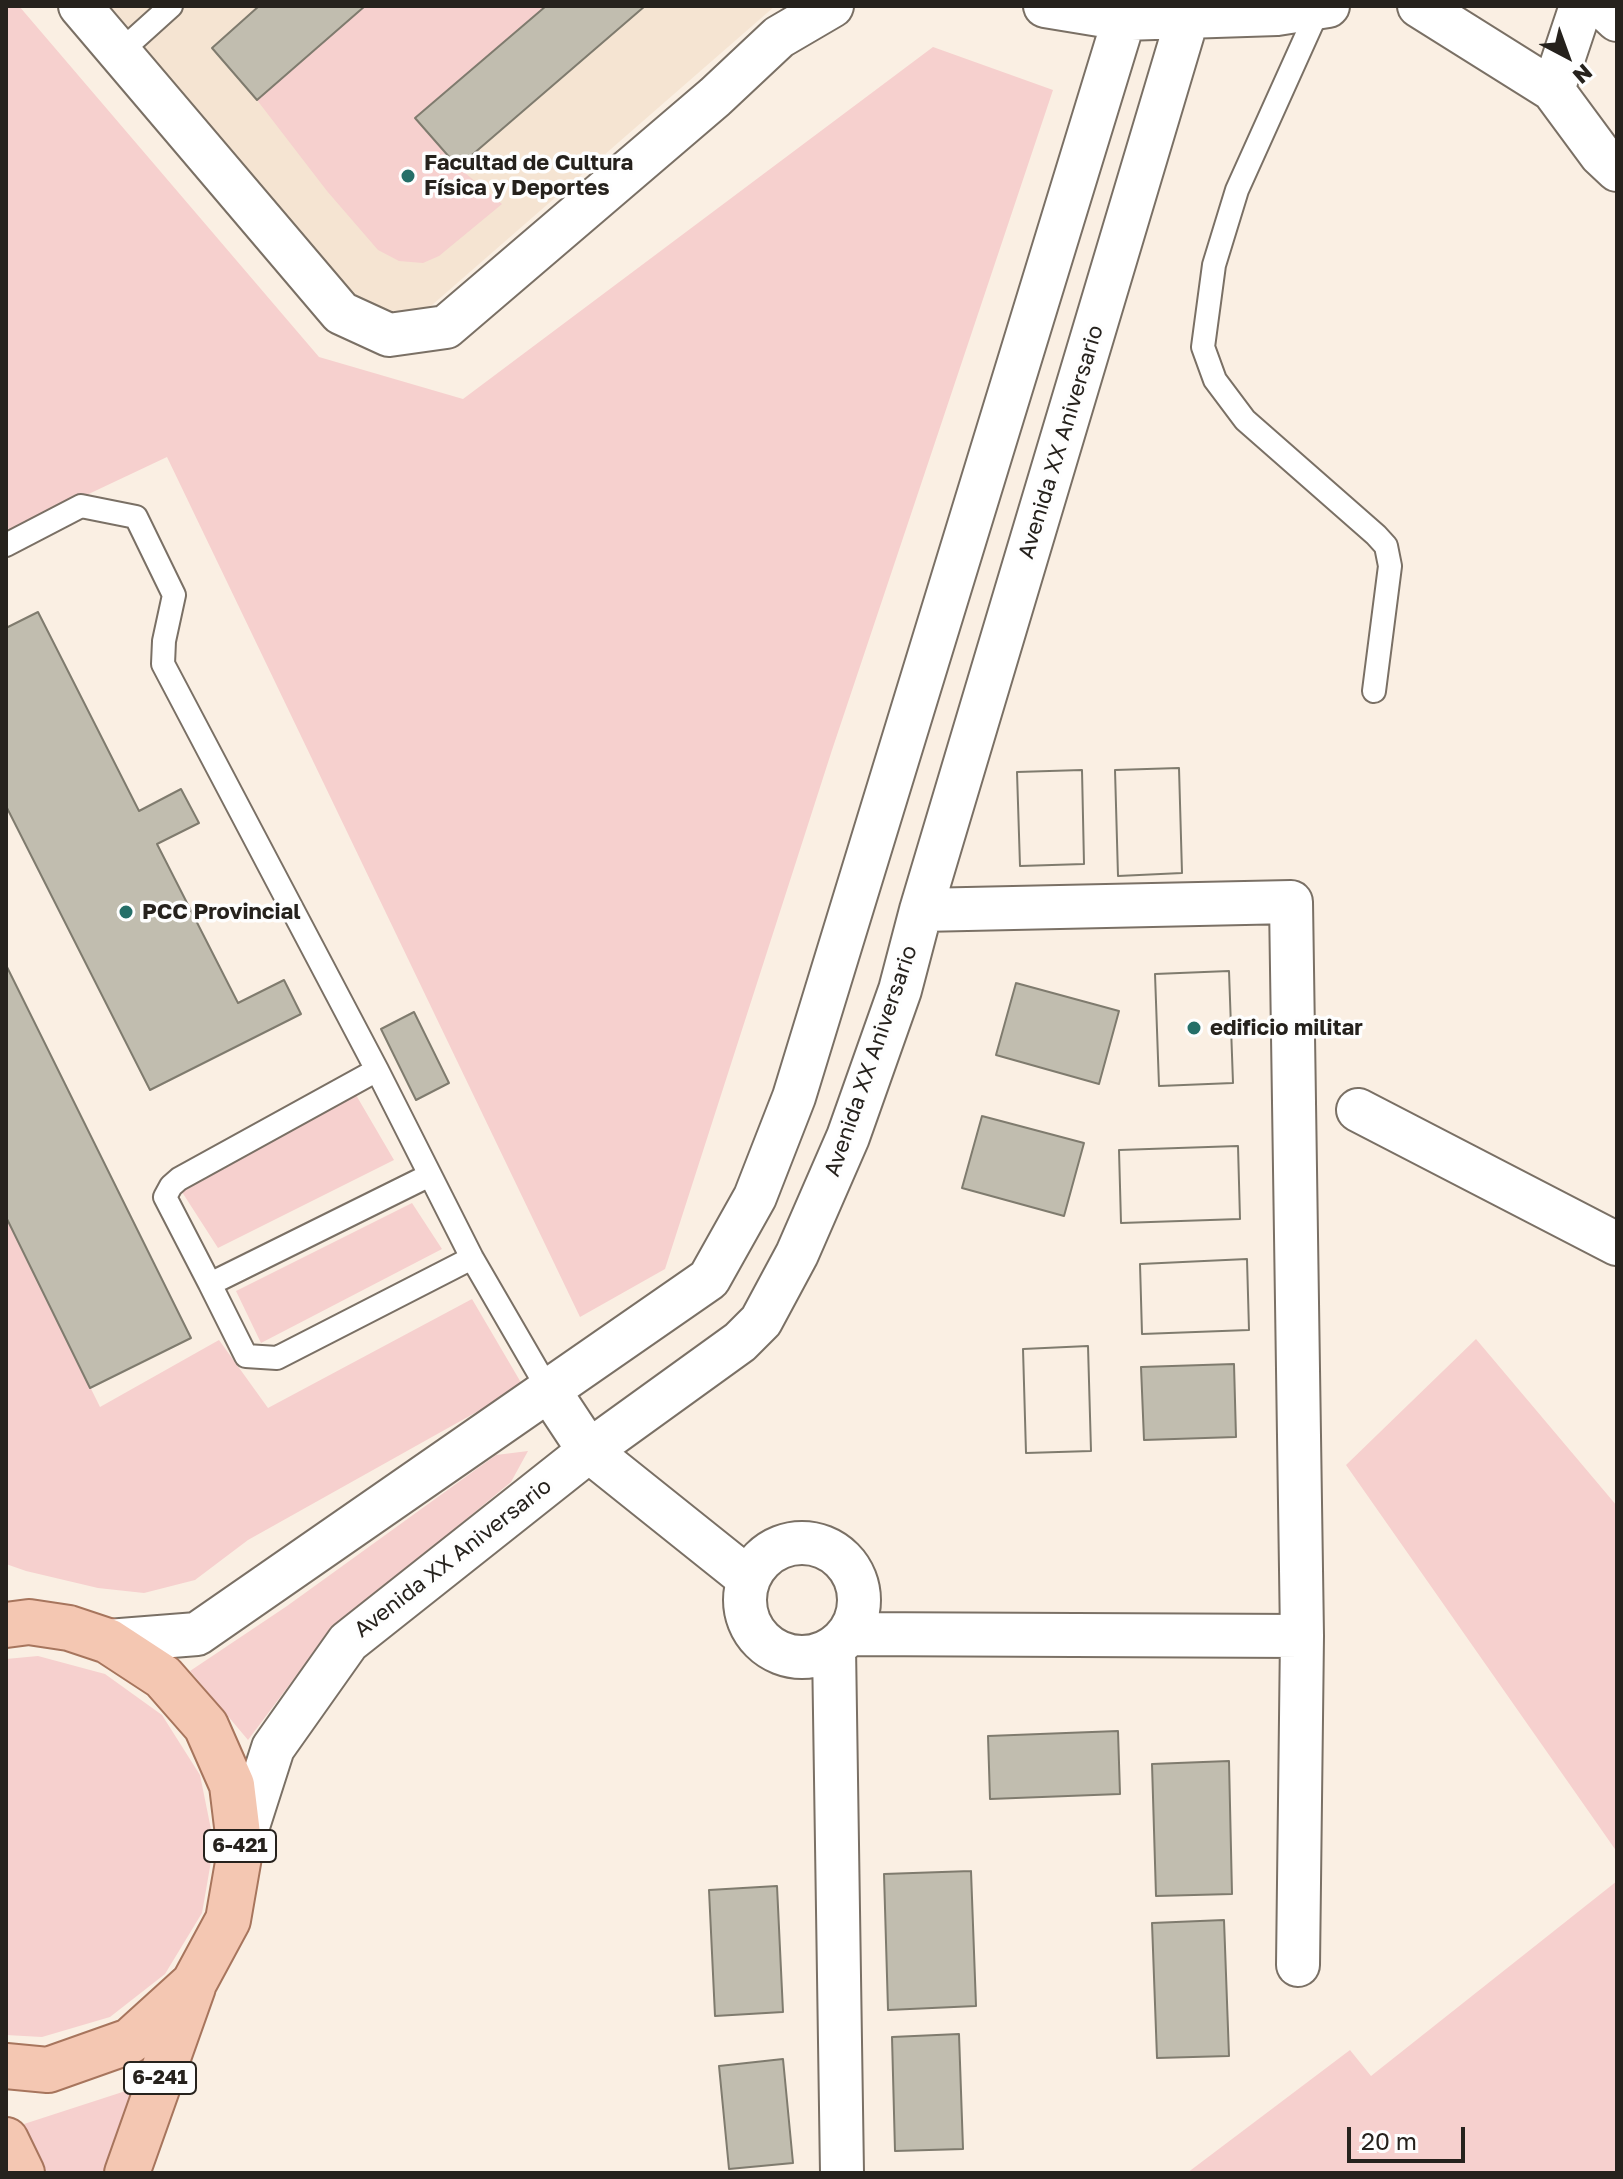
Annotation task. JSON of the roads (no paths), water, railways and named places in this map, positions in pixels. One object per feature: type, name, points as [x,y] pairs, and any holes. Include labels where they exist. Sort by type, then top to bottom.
[{"type":"main road","name":"Avenida XX Aniversario","points":[[14,1615],[108,1641],[163,1677],[206,1726],[232,1785],[240,1851],[228,1920],[194,1983],[127,2173]]},
{"type":"main road","name":"Avenida XX Aniversario","points":[[6,2066],[48,2070],[130,2041],[194,1983]]},
{"type":"main road","points":[[6,2140],[22,2173]]},
{"type":"street","points":[[80,6],[341,313],[389,335],[446,327],[715,97],[779,37],[832,6]]},
{"type":"street","points":[[1419,6],[1553,90],[1601,155],[1617,170]]},
{"type":"street","points":[[1553,90],[1581,6]]},
{"type":"street","points":[[1602,6],[1617,20]]},
{"type":"street","points":[[1060,7],[1124,19],[1277,14],[1324,7]]},
{"type":"street","name":"Avenida XX Aniversario","points":[[240,1851],[273,1748],[348,1642],[589,1451],[740,1342],[761,1321],[797,1254],[848,1137],[900,990],[921,910],[1188,16]]},
{"type":"street","name":"Avenida XX Aniversario","points":[[108,1641],[197,1634],[709,1279],[755,1197],[799,1082],[1124,19]]},
{"type":"street","points":[[921,910],[1291,902],[1302,1636],[1298,1965]]},
{"type":"street","points":[[1358,1110],[1617,1244]]},
{"type":"street","points":[[548,1389],[589,1451],[749,1579]]},
{"type":"street","points":[[804,1543],[822,1546],[837,1555],[849,1567],[857,1583],[859,1600],[857,1618],[841,1641],[816,1656],[798,1657],[779,1653],[764,1643],[753,1630],[746,1613],[745,1597],[749,1579],[757,1564],[771,1552],[787,1545],[804,1543]]},
{"type":"street","points":[[841,1641],[1302,1636]]},
{"type":"street","points":[[841,1641],[842,2173]]},
{"type":"lane","points":[[120,52],[171,6]]},
{"type":"lane","points":[[1324,7],[1237,190],[1214,265],[1203,347],[1215,380],[1245,420],[1386,546],[1390,566],[1374,691]]},
{"type":"lane","points":[[6,545],[81,506],[136,517],[174,595],[164,641],[163,664],[377,1070],[472,1258],[548,1389]]},
{"type":"lane","points":[[377,1070],[179,1179],[165,1197],[246,1356],[277,1358],[472,1258]]},
{"type":"lane","points":[[210,1284],[430,1175]]},
{"type":"place","name":"Facultad de Cultura Física y Deportes","points":[[408,176]]},
{"type":"place","name":"PCC Provincial","points":[[126,912]]},
{"type":"place","name":"edificio militar","points":[[1194,1028]]}]
